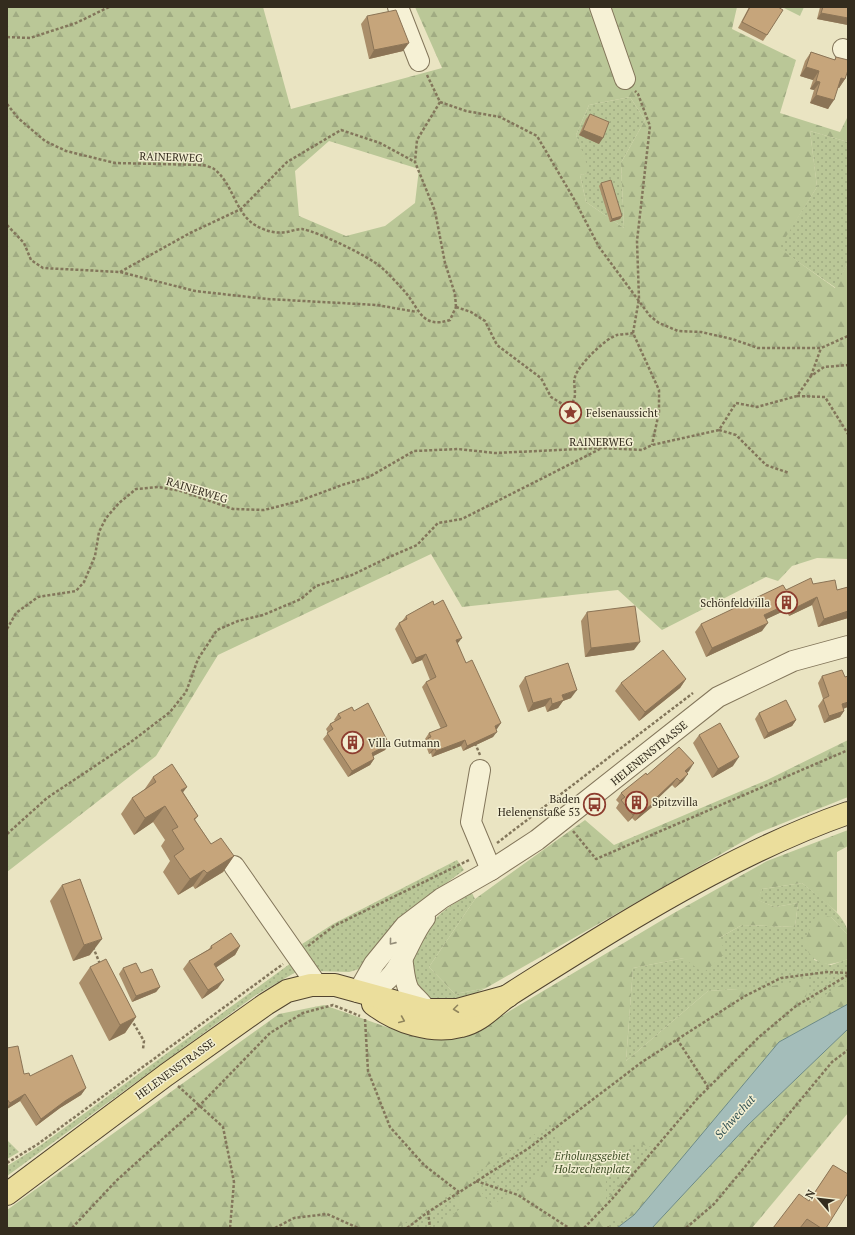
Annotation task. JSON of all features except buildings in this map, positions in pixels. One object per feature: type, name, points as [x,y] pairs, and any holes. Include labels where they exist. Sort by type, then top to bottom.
[{"type":"main road","points":[[358,992],[384,1012],[409,1023],[432,1028],[461,1026],[481,1018],[508,996],[596,940],[688,888],[773,844],[848,813]]},
{"type":"main road","name":"HELENENSTRASSE","points":[[7,1194],[166,1075],[266,1004],[287,991],[317,985],[335,985],[426,1010],[457,1010],[508,996]]},
{"type":"street","points":[[398,7],[419,61]]},
{"type":"street","points":[[600,7],[625,79]]},
{"type":"street","name":"HELENENSTRASSE","points":[[358,992],[374,964],[405,926],[487,862],[564,820],[718,697],[793,661],[848,646]]},
{"type":"street","points":[[480,770],[471,822],[487,862]]},
{"type":"street","points":[[234,866],[317,985]]},
{"type":"street","name":"HELENENSTRASSE","points":[[358,992],[379,986],[388,978],[402,958],[417,928],[442,898]]},
{"type":"street","points":[[402,958],[404,974],[410,990],[426,1010]]},
{"type":"path","points":[[7,38],[30,38],[76,23],[109,7]]},
{"type":"path","points":[[419,61],[440,102],[466,111],[500,117],[537,136],[574,199],[599,247],[639,299],[650,316],[659,323],[678,330],[701,332],[732,338],[758,348],[821,348],[848,336]]},
{"type":"path","points":[[625,79],[638,94],[650,126],[637,241],[639,299],[633,334],[659,390],[659,412],[652,445]]},
{"type":"path","points":[[440,102],[417,140],[415,162],[435,211],[445,264],[455,294],[456,307],[471,312],[485,321],[497,344],[541,378],[551,396],[564,404],[571,404],[576,396],[575,376],[585,362],[601,346],[616,335],[633,334]]},
{"type":"path","name":"RAINERWEG","points":[[7,104],[18,118],[45,141],[66,151],[115,162],[203,165],[214,169],[225,182],[241,209],[254,224],[269,232],[285,232],[300,229],[324,236],[381,267],[407,294],[418,312],[429,320],[441,323],[450,320],[456,307]]},
{"type":"path","points":[[120,272],[190,233],[241,209],[288,162],[341,130],[380,143],[415,162]]},
{"type":"path","points":[[7,225],[24,243],[31,260],[43,268],[120,272],[195,291],[267,299],[377,305],[418,312]]},
{"type":"path","points":[[797,396],[811,376],[821,348]]},
{"type":"path","points":[[811,376],[824,367],[848,365]]},
{"type":"path","points":[[789,472],[766,465],[736,435],[719,430],[736,403],[757,407],[797,396],[824,397],[848,434]]},
{"type":"path","name":"RAINERWEG","points":[[7,629],[16,613],[38,597],[76,591],[84,582],[95,556],[99,532],[106,518],[119,503],[136,489],[158,487],[181,491],[233,510],[264,510],[299,501],[369,477],[414,451],[458,449],[495,452],[601,448],[642,450],[652,445],[719,430]]},
{"type":"path","points":[[7,834],[47,798],[131,742],[170,712],[186,692],[198,660],[217,630],[263,615],[301,599],[316,586],[352,575],[417,545],[438,523],[462,519],[601,448]]},
{"type":"path","points":[[7,1163],[38,1144],[334,926],[487,862],[698,689]]},
{"type":"path","points":[[564,820],[596,859],[848,750]]},
{"type":"path","points":[[93,944],[100,966]]},
{"type":"path","points":[[407,1228],[428,1212],[529,1148],[642,1062],[745,996],[781,978],[827,972],[848,974]]},
{"type":"path","points":[[584,1228],[612,1199],[708,1088],[760,1037],[796,1006],[848,974]]},
{"type":"path","points":[[72,1228],[116,1181],[198,1106],[270,1033],[303,1013],[333,1005],[365,1018],[368,1071],[390,1127],[424,1165],[459,1192]]},
{"type":"path","points":[[128,1014],[144,1041],[143,1049]]},
{"type":"path","points":[[677,1039],[708,1088]]},
{"type":"path","points":[[686,1228],[714,1204],[832,1062],[848,1050]]},
{"type":"path","points":[[166,1075],[198,1106],[224,1127],[234,1182],[230,1228]]},
{"type":"path","points":[[476,1181],[518,1195],[569,1228]]},
{"type":"path","points":[[428,1212],[430,1228]]},
{"type":"path","points":[[275,1228],[294,1218],[327,1214],[358,1228]]},
{"type":"green space","points":[[7,7],[263,7],[291,109],[442,68],[415,7],[737,7],[732,29],[796,60],[780,113],[840,132],[848,116],[848,142],[810,131],[817,187],[779,248],[835,288],[848,262],[848,559],[817,558],[792,566],[778,581],[766,577],[662,630],[618,590],[462,607],[431,554],[218,655],[156,756],[7,872]],"holes":[[[630,97],[645,120],[621,163],[624,228],[586,202],[580,175],[590,173],[576,135],[589,105]],[[329,141],[419,169],[415,203],[385,226],[346,236],[299,216],[295,171]]]},
{"type":"green space","points":[[782,7],[804,7],[800,16]]},
{"type":"green space","points":[[630,97],[645,120],[621,163],[624,228],[586,202],[580,175],[589,173],[576,135],[589,105]]},
{"type":"green space","points":[[810,131],[848,142],[848,262],[836,288],[778,248],[817,187]]},
{"type":"green space","points":[[848,740],[848,797],[756,834],[486,988],[455,994],[429,967],[475,899],[585,820],[614,845],[767,780]]},
{"type":"green space","points":[[848,830],[848,846],[837,852],[837,912],[802,883],[762,889],[758,900],[775,907],[798,903],[795,927],[742,925],[719,938],[726,953],[703,973],[684,958],[633,968],[626,1061],[708,991],[767,987],[808,979],[805,1008],[848,980],[848,1004],[779,1042],[634,1215],[609,1222],[600,1228],[433,1228],[460,1209],[452,1193],[397,1228],[7,1228],[7,1210],[279,1014],[324,1005],[415,1037],[468,1036],[674,913],[767,861]],"holes":[[[550,1124],[564,1152],[521,1189],[491,1205],[470,1177]],[[635,1143],[652,1147],[606,1200],[606,1173]]]},
{"type":"green space","points":[[457,860],[464,870],[417,905],[363,968],[349,972],[314,971],[302,944],[333,924]]},
{"type":"green space","name":"Erholungsgebiet Holzrechenplatz","points":[[802,883],[823,899],[837,913],[847,928],[848,935],[831,917],[814,960],[831,965],[848,959],[848,1004],[779,1042],[634,1215],[617,1228],[346,1228],[601,1082],[739,989],[708,991],[626,1061],[633,968],[684,958],[742,925],[795,927],[798,903],[775,907],[757,900],[762,889]]},
{"type":"green space","points":[[472,893],[475,899],[429,967],[455,994],[486,988],[457,1000],[439,1002],[430,998],[423,992],[415,979],[411,966],[414,952],[429,926],[447,908]]},
{"type":"green space","points":[[816,915],[831,917],[848,935],[848,959],[833,964],[827,964],[818,961],[808,952],[803,945]]},
{"type":"green space","points":[[291,963],[296,972],[256,995],[7,1176],[7,1166],[41,1145]]},
{"type":"green space","points":[[848,1029],[848,1113],[752,1228],[652,1228],[748,1125]]},
{"type":"green space","points":[[7,1140],[19,1152],[7,1159]]},
{"type":"water","name":"Schwechat","points":[[848,1004],[848,1029],[748,1125],[652,1228],[617,1228],[634,1215],[779,1042]]},
{"type":"place","name":"Felsenaussicht","points":[[571,413]]},
{"type":"place","name":"Schönfeldvilla","points":[[786,603]]},
{"type":"place","name":"Villa Gutmann","points":[[353,743]]},
{"type":"place","name":"Spitzvilla","points":[[636,802]]},
{"type":"place","name":"Baden Helenenstaße 53","points":[[595,805]]}]
